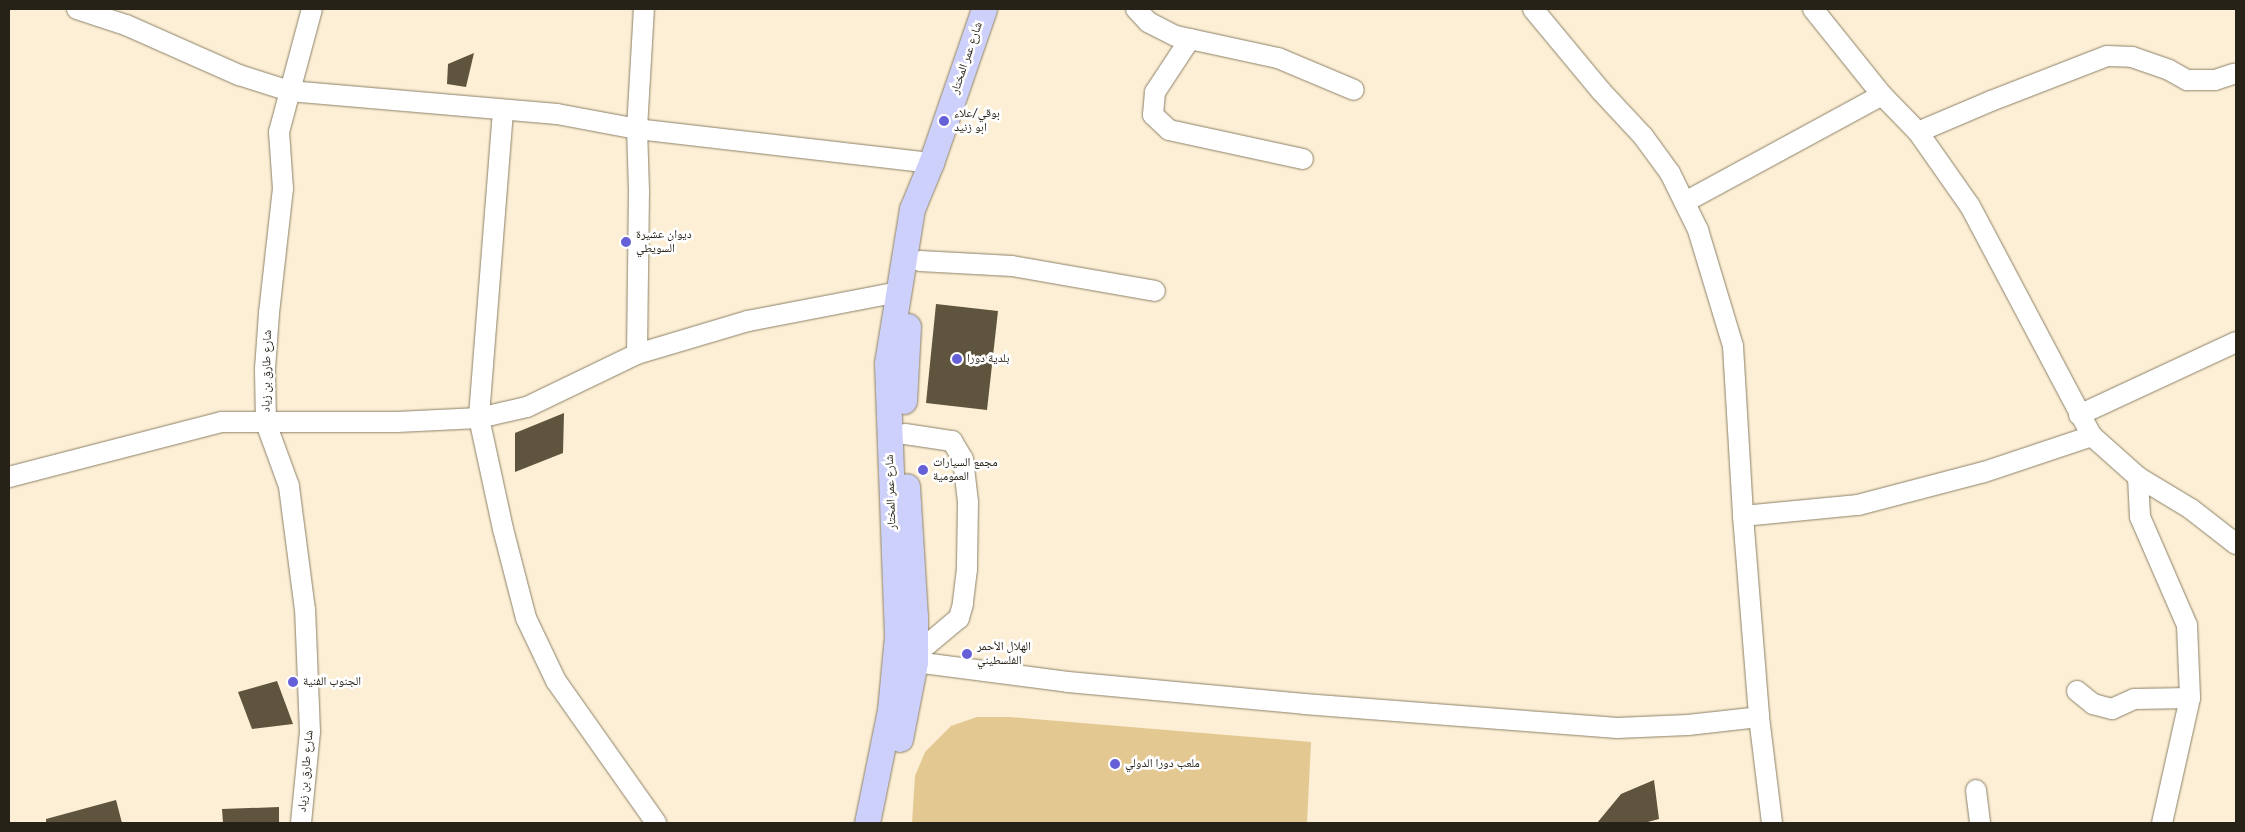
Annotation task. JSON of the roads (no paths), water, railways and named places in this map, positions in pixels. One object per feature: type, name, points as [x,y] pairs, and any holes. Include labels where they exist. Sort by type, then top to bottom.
[{"type":"main road","name":"شارع عمر المختار","points":[[867,823],[890,710],[897,636],[887,363],[912,209],[931,163],[984,9]]},
{"type":"main road","name":"شارع عمر المختار","points":[[882,823],[910,699],[915,658],[915,617],[905,434],[904,376],[908,332],[920,261],[931,163]]},
{"type":"street","points":[[77,9],[126,25],[240,75],[289,91],[503,111],[557,114],[637,129],[931,163]]},
{"type":"street","name":"شارع طارق بن زياد","points":[[302,823],[310,732],[305,610],[289,486],[266,423],[265,370],[269,313],[283,189],[279,132],[312,9]]},
{"type":"street","points":[[637,354],[640,191],[637,129],[644,9]]},
{"type":"street","points":[[1136,9],[1148,22],[1176,36],[1278,58],[1354,90]]},
{"type":"street","points":[[1533,9],[1601,92],[1643,136],[1670,173],[1698,230],[1733,346],[1743,516],[1759,717],[1772,823]]},
{"type":"street","points":[[1814,9],[1882,95],[1918,132],[1970,206],[2079,415],[2092,436],[2138,478],[2191,509],[2236,544]]},
{"type":"street","points":[[1190,39],[1155,92],[1153,115],[1169,130],[1304,159]]},
{"type":"street","points":[[1918,132],[1991,101],[2107,56],[2132,57],[2169,70],[2187,80],[2215,80],[2234,74]]},
{"type":"street","points":[[1684,202],[1882,95]]},
{"type":"street","points":[[503,111],[479,418],[502,529],[526,618],[556,681],[656,823]]},
{"type":"street","points":[[920,261],[1012,266],[1155,291]]},
{"type":"street","points":[[9,477],[222,422],[398,422],[479,418],[527,407],[637,354],[748,321],[899,292]]},
{"type":"street","points":[[2079,415],[2236,342]]},
{"type":"street","points":[[905,434],[952,441],[963,459],[968,502],[968,569],[964,604],[958,618],[915,658]]},
{"type":"street","points":[[1743,516],[1858,504],[1984,472],[2092,436]]},
{"type":"street","points":[[2138,478],[2140,517],[2187,625],[2190,698],[2162,823]]},
{"type":"street","points":[[915,658],[1068,682],[1304,704],[1617,728],[1688,725],[1759,717]]},
{"type":"street","points":[[2077,691],[2093,704],[2112,709],[2134,699],[2190,698]]},
{"type":"street","points":[[1976,790],[1980,823]]},
{"type":"place","name":"بوقي/علاء ابو زنيد","points":[[944,121]]},
{"type":"place","name":"ديوان عشيرة السويطي","points":[[626,242]]},
{"type":"place","name":"بلدية دورا","points":[[957,359]]},
{"type":"place","name":"مجمع السيارات العمومية","points":[[923,470]]},
{"type":"place","name":"الهلال الأحمر الفلسطيني","points":[[967,654]]},
{"type":"place","name":"الجنوب الفنية","points":[[293,682]]},
{"type":"place","name":"ملعب دورا الدولي","points":[[1115,764]]}]
